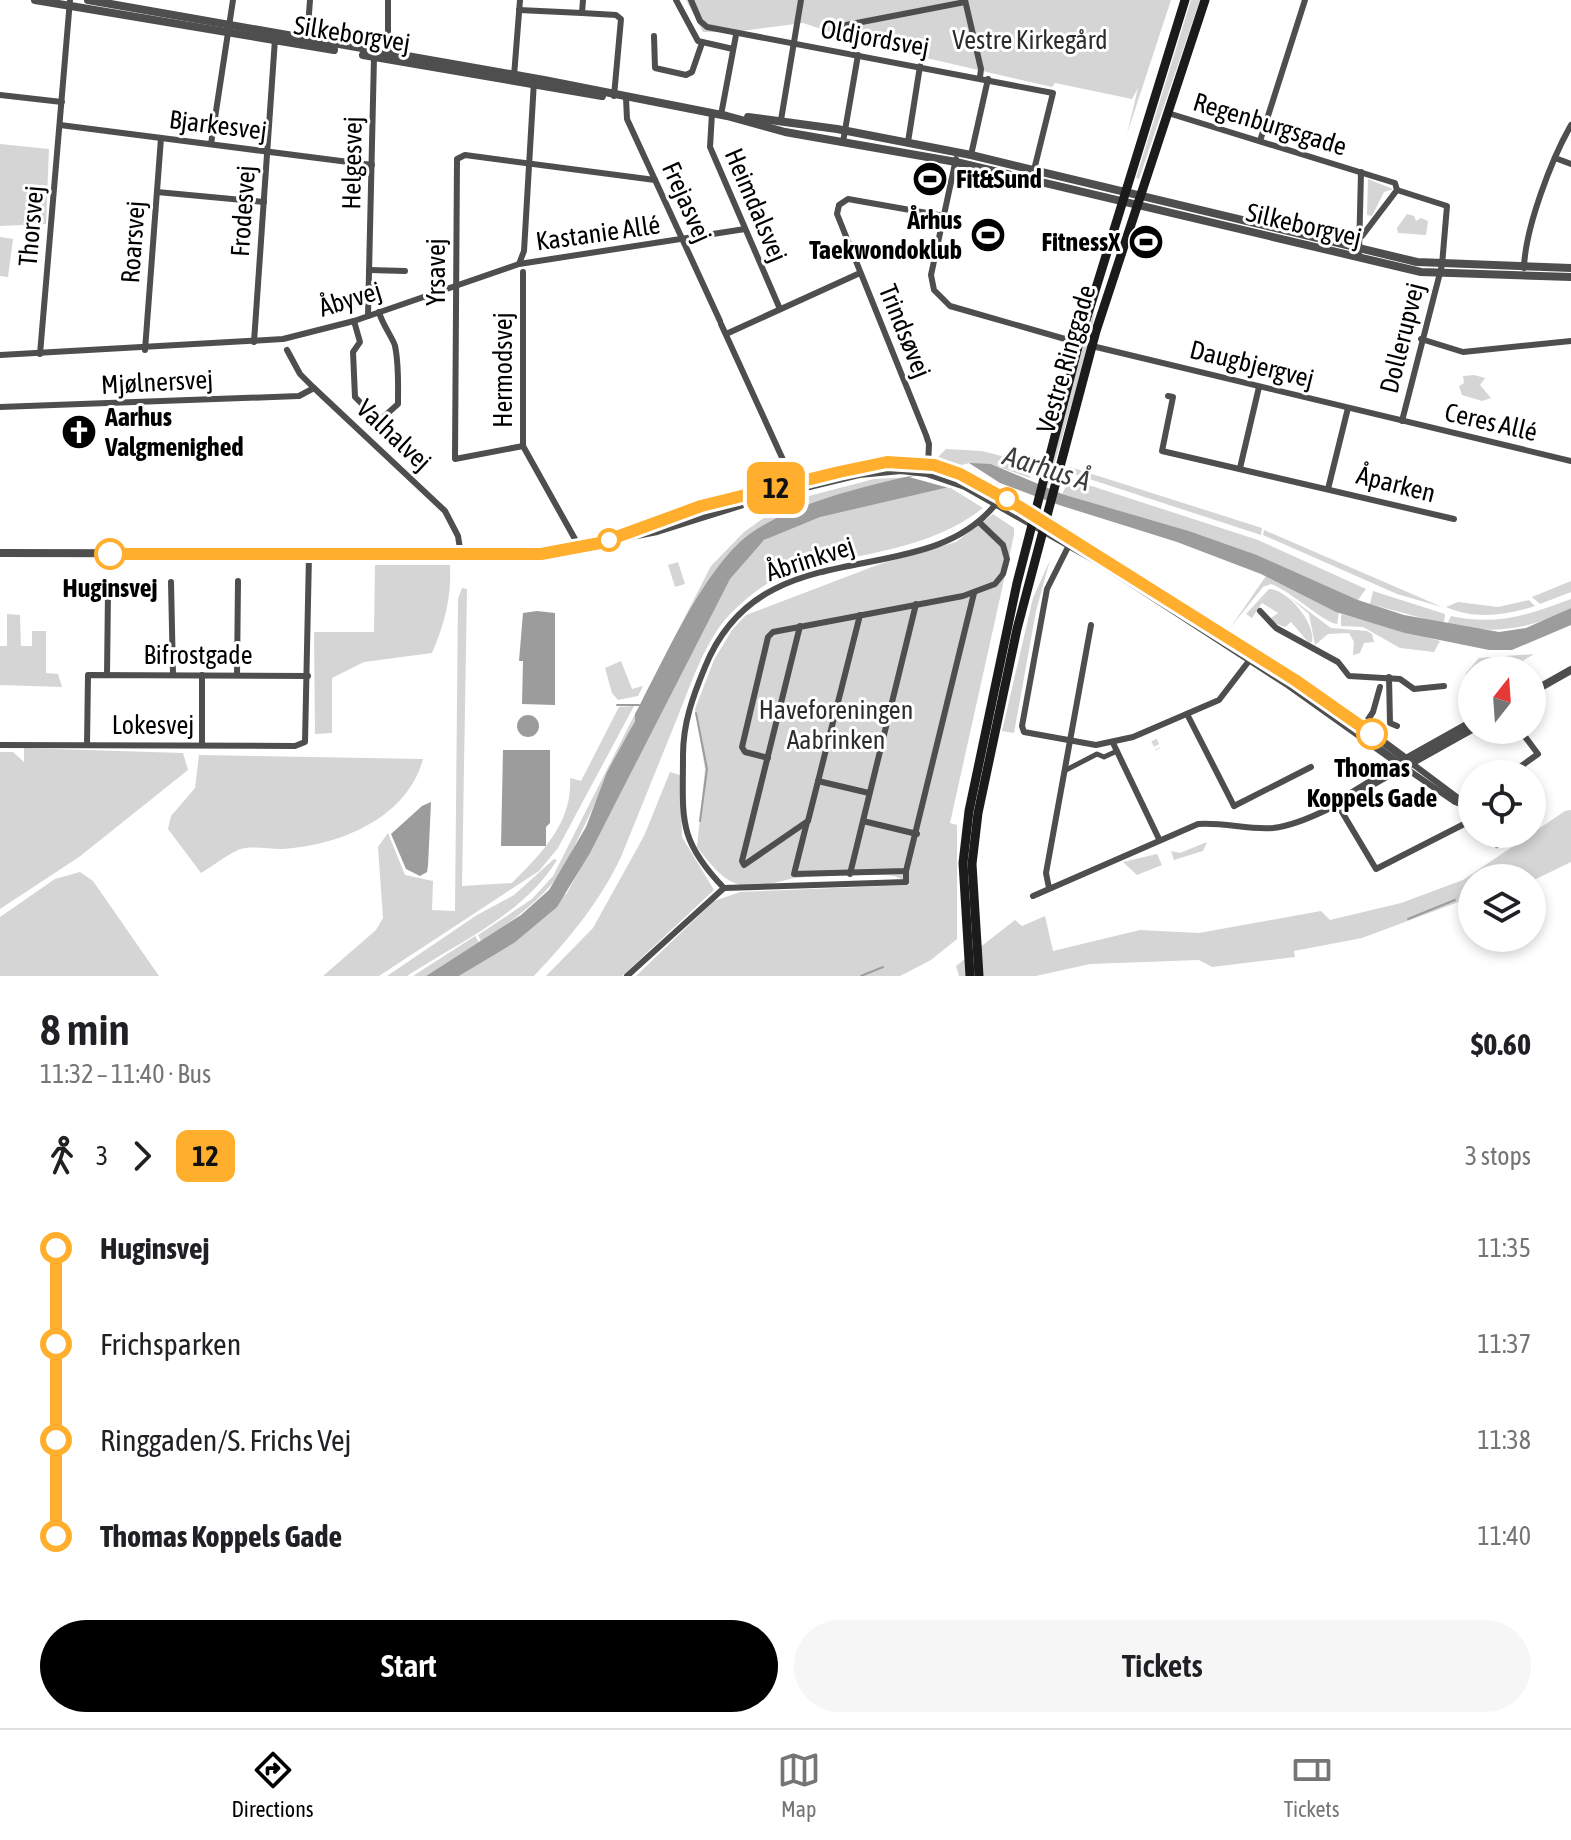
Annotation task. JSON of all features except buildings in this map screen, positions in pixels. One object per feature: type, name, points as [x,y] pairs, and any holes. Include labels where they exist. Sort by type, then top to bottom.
[{"type":"main road","name":"Vestre Ringgade","points":[[979,976],[963,863],[969,811],[1040,486],[1079,343],[1185,0]]},
{"type":"main road","name":"Vestre Ringgade","points":[[970,976],[969,910],[978,813],[1017,629],[1092,346],[1135,205],[1205,0]]},
{"type":"street","name":"Silkeborgvej","points":[[35,0],[146,10]]},
{"type":"street","name":"Silkeborgvej","points":[[88,0],[228,30],[374,57],[388,56]]},
{"type":"street","points":[[211,144],[233,0]]},
{"type":"street","points":[[307,44],[310,0]]},
{"type":"street","points":[[388,0],[388,56]]},
{"type":"street","points":[[514,78],[520,0]]},
{"type":"street","points":[[582,13],[583,0]]},
{"type":"street","points":[[676,0],[702,43],[733,49]]},
{"type":"street","name":"Oldjordsvej","points":[[691,0],[703,25],[736,35],[920,66],[1053,93],[1035,170]]},
{"type":"street","points":[[781,120],[801,0]]},
{"type":"street","points":[[1260,141],[1305,0]]},
{"type":"street","points":[[836,27],[965,1],[981,69],[980,77]]},
{"type":"street","name":"Thorsvej","points":[[40,354],[70,3]]},
{"type":"street","points":[[519,10],[616,15],[621,19],[614,96]]},
{"type":"street","points":[[720,115],[736,35]]},
{"type":"street","points":[[654,36],[656,70],[686,75],[691,74],[702,43]]},
{"type":"street","name":"Frodesvej","points":[[254,342],[275,38]]},
{"type":"street","name":"Silkeborgvej","points":[[307,44],[720,115],[785,132],[956,162],[1359,254],[1571,277]]},
{"type":"street","points":[[843,142],[858,55]]},
{"type":"street","name":"Helgesvej","points":[[368,316],[374,57]]},
{"type":"street","points":[[908,142],[920,66]]},
{"type":"street","points":[[971,155],[988,79]]},
{"type":"street","points":[[519,264],[524,251],[533,82]]},
{"type":"street","points":[[0,95],[62,102]]},
{"type":"street","name":"Frejasvej","points":[[626,98],[627,119],[795,486]]},
{"type":"street","name":"Regenburgsgade","points":[[1168,113],[1393,182],[1397,190],[1447,206]]},
{"type":"street","name":"Silkeborgvej","points":[[720,115],[781,120],[958,152],[1125,191],[1439,275],[1571,268]]},
{"type":"street","name":"Heimdalsvej","points":[[720,115],[710,147],[780,309]]},
{"type":"street","name":"Bjarkesvej","points":[[60,125],[372,165]]},
{"type":"street","points":[[1524,271],[1524,254],[1555,158],[1571,125]]},
{"type":"street","name":"Roarsvej","points":[[145,350],[161,138]]},
{"type":"street","points":[[958,152],[931,275],[934,290],[944,302],[1079,343]]},
{"type":"street","name":"Yrsavej","points":[[523,446],[455,459],[457,159],[465,155],[529,164]]},
{"type":"street","points":[[1555,158],[1571,164]]},
{"type":"street","points":[[529,164],[655,180]]},
{"type":"street","points":[[1032,180],[1035,170]]},
{"type":"street","points":[[1359,254],[1362,236],[1361,172]]},
{"type":"street","points":[[1362,236],[1397,190]]},
{"type":"street","points":[[157,192],[264,202]]},
{"type":"street","name":"Trindsøvej","points":[[928,468],[926,435],[839,222],[839,205],[848,199],[944,216]]},
{"type":"street","name":"Dollerupvej","points":[[1402,421],[1442,265],[1447,206]]},
{"type":"street","name":"Kastanie Allé","points":[[519,264],[745,229]]},
{"type":"street","name":"Åbyvej","points":[[0,355],[145,350],[283,339],[354,321],[519,264]]},
{"type":"street","points":[[369,270],[405,271]]},
{"type":"street","name":"Hermodsvej","points":[[523,272],[523,446],[580,548]]},
{"type":"street","points":[[726,334],[860,273]]},
{"type":"street","points":[[354,321],[360,342],[353,352],[355,397],[371,415],[384,421],[398,404],[398,388],[395,344],[386,335],[379,312]]},
{"type":"street","points":[[1421,339],[1463,352],[1571,341]]},
{"type":"street","name":"Daugbjergvej","points":[[1092,346],[1402,421]]},
{"type":"street","name":"Valhalvej","points":[[287,350],[300,374],[445,511],[458,536],[461,555]]},
{"type":"street","points":[[1240,468],[1259,387]]},
{"type":"street","name":"Mjølnersvej","points":[[0,407],[299,396],[314,388]]},
{"type":"street","name":"Åparken","points":[[1168,396],[1173,397],[1162,451],[1454,519]]},
{"type":"street","name":"Åparken","points":[[1328,489],[1348,408]]},
{"type":"street","name":"Ceres Allé","points":[[1402,421],[1571,461]]},
{"type":"street","points":[[928,468],[965,486],[1030,526],[1043,528],[1253,657]]},
{"type":"street","points":[[0,553],[528,555],[580,548],[657,531],[795,486],[878,472],[946,468],[1033,515],[1043,528],[1068,547],[1099,562],[1253,657],[1458,796]]},
{"type":"street","name":"Åbrinkvej","points":[[724,888],[690,848],[683,812],[685,725],[719,638],[737,615],[777,586],[939,543],[979,522],[995,505]]},
{"type":"street","points":[[768,758],[745,752],[742,747],[768,637],[773,632],[800,626],[974,593],[995,584],[1003,574],[1007,559],[1003,545],[979,522]]},
{"type":"street","points":[[1068,547],[1047,589],[1022,726],[1024,732],[1096,745],[1113,743],[1187,714],[1225,695],[1253,657]]},
{"type":"street","points":[[308,676],[309,555]]},
{"type":"street","points":[[237,675],[238,581]]},
{"type":"street","points":[[171,582],[173,675]]},
{"type":"street","points":[[107,675],[108,592]]},
{"type":"street","points":[[627,976],[724,888],[906,882],[906,871],[974,593]]},
{"type":"street","points":[[850,874],[916,604]]},
{"type":"street","points":[[1260,611],[1276,628],[1292,633],[1338,662],[1349,676],[1389,677],[1414,689],[1444,686]]},
{"type":"street","points":[[860,615],[794,874],[906,871]]},
{"type":"street","points":[[1049,888],[1046,873],[1091,625]]},
{"type":"street","points":[[800,626],[742,863],[748,864],[808,821]]},
{"type":"street","points":[[1546,684],[1571,670]]},
{"type":"street","name":"Bifrostgade","points":[[87,745],[88,675],[308,676]]},
{"type":"street","points":[[202,675],[202,745]]},
{"type":"street","name":"Lokesvej","points":[[0,745],[295,746],[305,742],[308,676]]},
{"type":"street","points":[[1389,677],[1387,713],[1390,723],[1397,726]]},
{"type":"street","points":[[1361,731],[1373,712],[1380,687]]},
{"type":"street","points":[[1373,712],[1387,713]]},
{"type":"street","points":[[1187,714],[1234,806],[1233,823]]},
{"type":"street","points":[[1149,730],[1154,740]]},
{"type":"street","points":[[1033,896],[1198,824],[1233,823],[1260,828],[1282,826],[1336,802],[1458,731]]},
{"type":"street","points":[[1405,763],[1458,736]]},
{"type":"street","points":[[1113,743],[1159,839]]},
{"type":"street","points":[[1530,744],[1538,754],[1530,760]]},
{"type":"street","points":[[1066,770],[1097,754],[1104,757],[1117,751]]},
{"type":"street","points":[[1234,806],[1311,767]]},
{"type":"street","points":[[818,781],[869,793]]},
{"type":"street","points":[[1336,802],[1376,869],[1458,827]]},
{"type":"street","points":[[863,821],[917,834]]},
{"type":"green space","name":"Vestre Kirkegård","points":[[686,0],[1171,0],[1127,134],[1138,88],[1132,99],[1055,83],[1052,87],[866,44],[803,23],[734,32],[703,32]]},
{"type":"green space","points":[[1191,0],[1200,0],[1139,179],[1136,178]]},
{"type":"green space","points":[[0,144],[49,149],[46,224],[0,226]]},
{"type":"green space","points":[[1368,179],[1393,189],[1384,192],[1372,216],[1367,215]]},
{"type":"green space","points":[[1407,214],[1414,216],[1416,221],[1421,218],[1428,221],[1426,235],[1398,233],[1397,228]]},
{"type":"green space","points":[[0,237],[13,239],[8,277],[0,276]]},
{"type":"green space","points":[[1094,311],[1092,335],[1045,496],[1065,407]]},
{"type":"green space","points":[[1463,376],[1485,378],[1480,385],[1491,398],[1482,401],[1462,395],[1459,386],[1464,383]]},
{"type":"green space","points":[[946,449],[982,451],[1032,464],[1030,478],[991,464],[957,465],[938,457]]},
{"type":"green space","points":[[1070,467],[1262,528],[1261,535],[1068,472]]},
{"type":"green space","points":[[910,477],[795,511],[744,541],[723,562],[705,587],[660,674],[642,700],[711,566],[744,532],[786,502],[874,479]]},
{"type":"green space","points":[[1070,479],[1258,540],[1366,589],[1358,600],[1257,555],[1189,531],[1062,494]]},
{"type":"green space","points":[[949,487],[983,508],[942,533],[919,541],[782,575],[731,613],[700,662],[621,857],[582,920],[534,976],[459,976],[514,943],[567,893],[616,802],[712,607],[749,554],[765,540],[805,520],[879,500]]},
{"type":"green space","name":"Haveforeningen Aabrinken","points":[[993,514],[1014,528],[1014,535],[950,823],[957,825],[957,939],[931,960],[900,976],[636,976],[714,901],[740,892],[910,885],[894,876],[859,875],[797,878],[747,886],[736,884],[718,872],[697,847],[705,769],[695,709],[714,660],[732,630],[746,615],[880,564],[956,542]]},
{"type":"green space","points":[[1264,530],[1442,607],[1397,594],[1263,535]]},
{"type":"green space","points":[[1050,560],[1036,611],[1014,733],[1002,731],[1033,598]]},
{"type":"green space","points":[[678,562],[685,584],[675,587],[668,565]]},
{"type":"green space","points":[[375,565],[450,565],[448,599],[440,632],[432,653],[364,662],[332,678],[332,733],[315,734],[314,632],[374,632]]},
{"type":"green space","points":[[1266,576],[1339,613],[1337,624],[1271,584],[1263,587],[1230,628]]},
{"type":"green space","points":[[1571,581],[1571,592],[1540,604],[1532,597]]},
{"type":"green space","points":[[462,588],[467,589],[462,886],[512,883],[523,872],[544,849],[561,823],[570,794],[570,778],[581,781],[619,707],[634,706],[558,848],[539,871],[379,976],[323,976],[376,930],[383,918],[378,847],[388,833],[405,875],[433,881],[432,910],[455,911],[458,599]]},
{"type":"green space","points":[[1269,589],[1284,595],[1299,608],[1310,626],[1312,642],[1309,643],[1291,622],[1285,627],[1274,623],[1271,618],[1278,613],[1262,603],[1252,618],[1246,614]]},
{"type":"green space","points":[[1373,591],[1445,614],[1444,624],[1370,604]]},
{"type":"green space","points":[[1288,596],[1331,628],[1367,631],[1372,634],[1374,642],[1364,643],[1360,653],[1353,655],[1354,642],[1349,633],[1328,634],[1315,645],[1309,614]]},
{"type":"green space","points":[[1571,599],[1571,608],[1526,626],[1496,630],[1447,624],[1451,616],[1498,619],[1541,610]]},
{"type":"green space","points":[[1529,600],[1535,606],[1490,615],[1468,614],[1446,607],[1458,602],[1498,607]]},
{"type":"green space","points":[[7,614],[20,615],[21,646],[32,646],[32,631],[46,631],[46,673],[58,674],[62,687],[0,685],[0,646],[7,646]]},
{"type":"green space","points":[[1341,614],[1440,641],[1434,652],[1400,648],[1363,627],[1341,626]]},
{"type":"green space","points":[[621,661],[632,689],[643,686],[638,696],[618,700],[612,693],[605,668]]},
{"type":"green space","points":[[635,714],[635,720],[564,868],[527,909],[481,941],[478,935],[532,899],[553,876]]},
{"type":"green space","points":[[24,748],[183,753],[188,770],[79,857],[0,909],[0,752],[13,752],[24,762]]},
{"type":"green space","points":[[199,755],[423,759],[415,780],[402,798],[367,825],[347,835],[303,847],[238,850],[201,873],[168,829],[171,816],[195,788]]},
{"type":"green space","points":[[670,772],[680,775],[682,837],[714,890],[622,976],[546,976],[593,928],[644,836]]},
{"type":"green space","points":[[1571,810],[1571,862],[1546,874],[1546,864],[1487,864],[1510,848],[1546,848],[1546,824]]},
{"type":"green space","points":[[1207,842],[1203,851],[1174,860],[1171,851],[1180,853]]},
{"type":"green space","points":[[1157,854],[1162,865],[1137,875],[1123,862]]},
{"type":"green space","points":[[554,859],[557,860],[527,896],[489,926],[407,976],[387,976],[477,915],[514,895]]},
{"type":"green space","points":[[80,872],[93,881],[159,976],[0,976],[0,917],[55,879]]},
{"type":"green space","points":[[1458,882],[1458,902],[1362,938],[1294,951],[1295,957],[1212,967],[1199,960],[1090,964],[1036,976],[959,976],[956,966],[1015,920],[1022,926],[1045,916],[1053,951],[1140,930],[1199,933],[1321,911],[1330,920],[1401,903]]},
{"type":"green space","points":[[475,936],[479,942],[426,976],[413,976]]},
{"type":"shaded area","points":[[970,463],[991,464],[1062,494],[1189,531],[1257,555],[1358,600],[1404,615],[1499,632],[1526,628],[1571,608],[1571,625],[1512,650],[1489,650],[1405,633],[1336,612],[1261,574],[1177,542],[1000,483],[949,487],[820,517],[764,540],[730,579],[590,853],[557,907],[514,943],[459,976],[426,976],[521,915],[549,890],[586,827],[607,772],[682,623],[710,578],[740,542],[762,526],[817,501]]},
{"type":"shaded area","points":[[523,613],[555,613],[555,705],[522,704],[523,661],[519,661]]},
{"type":"shaded area","points":[[528,715],[536,718],[539,726],[536,734],[528,737],[520,734],[517,726],[520,718]]},
{"type":"shaded area","points":[[503,750],[550,750],[550,823],[546,827],[546,846],[501,846]]},
{"type":"shaded area","points":[[431,802],[428,866],[427,872],[420,876],[406,869],[391,834],[422,806]]},
{"type":"pier","points":[[969,463],[1000,483],[949,488],[909,477]]},
{"type":"waterway","points":[[617,705],[639,705]]},
{"type":"waterway","points":[[696,713],[707,769],[700,821]]},
{"type":"waterway","points":[[1408,919],[1455,900]]},
{"type":"waterway","points":[[861,976],[883,967]]},
{"type":"tunnel","points":[[1154,740],[1158,749]]},
{"type":"bus line","name":"12","points":[[110,554],[541,554],[600,543],[654,520],[793,482],[877,464],[929,464],[952,471],[1020,507],[1295,680],[1372,734]]},
{"type":"place","name":"Fit&Sund","points":[[930,179]]},
{"type":"place","name":"Århus Taekwondoklub","points":[[988,235]]},
{"type":"place","name":"FitnessX","points":[[1146,242]]},
{"type":"place","name":"Aarhus Valgmenighed","points":[[79,432]]},
{"type":"place","name":"Huginsvej","points":[[110,554]]},
{"type":"place","name":"Thomas Koppels Gade","points":[[1372,734]]},
{"type":"water label","name":"Aarhus Å","points":[[1047,468]]}]
